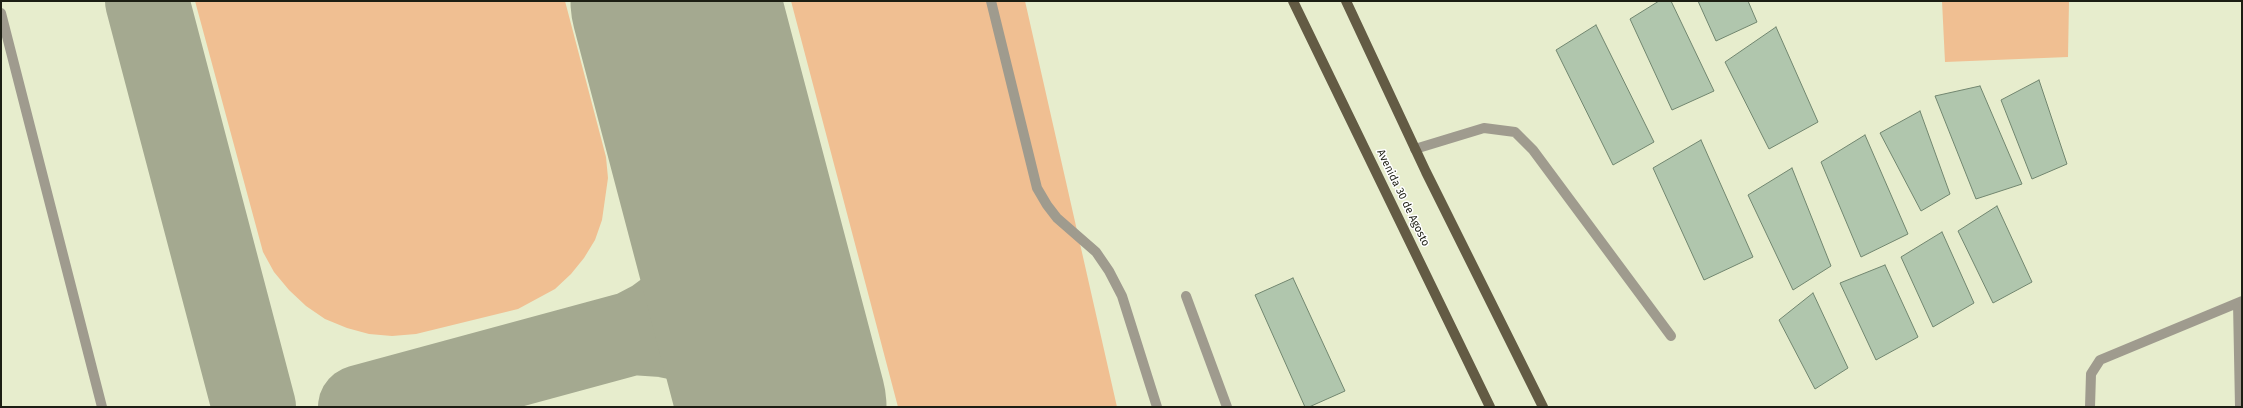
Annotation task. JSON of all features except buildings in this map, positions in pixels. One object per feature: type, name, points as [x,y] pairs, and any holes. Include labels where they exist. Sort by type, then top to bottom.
[{"type":"main road","name":"Avenida 30 de Agosto","points":[[1293,1],[1490,407]]},
{"type":"main road","points":[[1346,1],[1415,149],[1543,407]]},
{"type":"lane","points":[[992,1],[1037,188],[1057,218],[1096,252],[1109,271],[1122,296],[1157,407]]},
{"type":"lane","points":[[1,13],[102,407]]},
{"type":"lane","points":[[1415,149],[1484,128],[1515,132],[1533,150],[1670,336]]},
{"type":"lane","points":[[1186,296],[1227,407]]},
{"type":"lane","points":[[2090,407],[2091,374],[2100,360],[2240,302],[2240,407]]},
{"type":"shaded area","points":[[195,1],[565,1],[606,157],[608,178],[602,220],[595,240],[584,258],[571,274],[555,289],[518,309],[416,334],[392,336],[369,334],[347,328],[325,319],[306,306],[289,290],[274,272],[263,252]]},
{"type":"shaded area","points":[[791,1],[1025,1],[1117,407],[898,407]]},
{"type":"shaded area","points":[[1942,1],[2069,1],[2068,57],[1945,62]]},
{"type":"taxiway","points":[[147,1],[254,407]]},
{"type":"taxiway","points":[[360,407],[633,333],[654,322],[673,308],[689,291],[703,272],[714,251],[724,205],[723,181]]},
{"type":"taxiway","points":[[633,333],[663,335],[693,341],[721,353],[747,370],[768,391],[779,407]]},
{"type":"runway","points":[[675,1],[782,407]]}]
